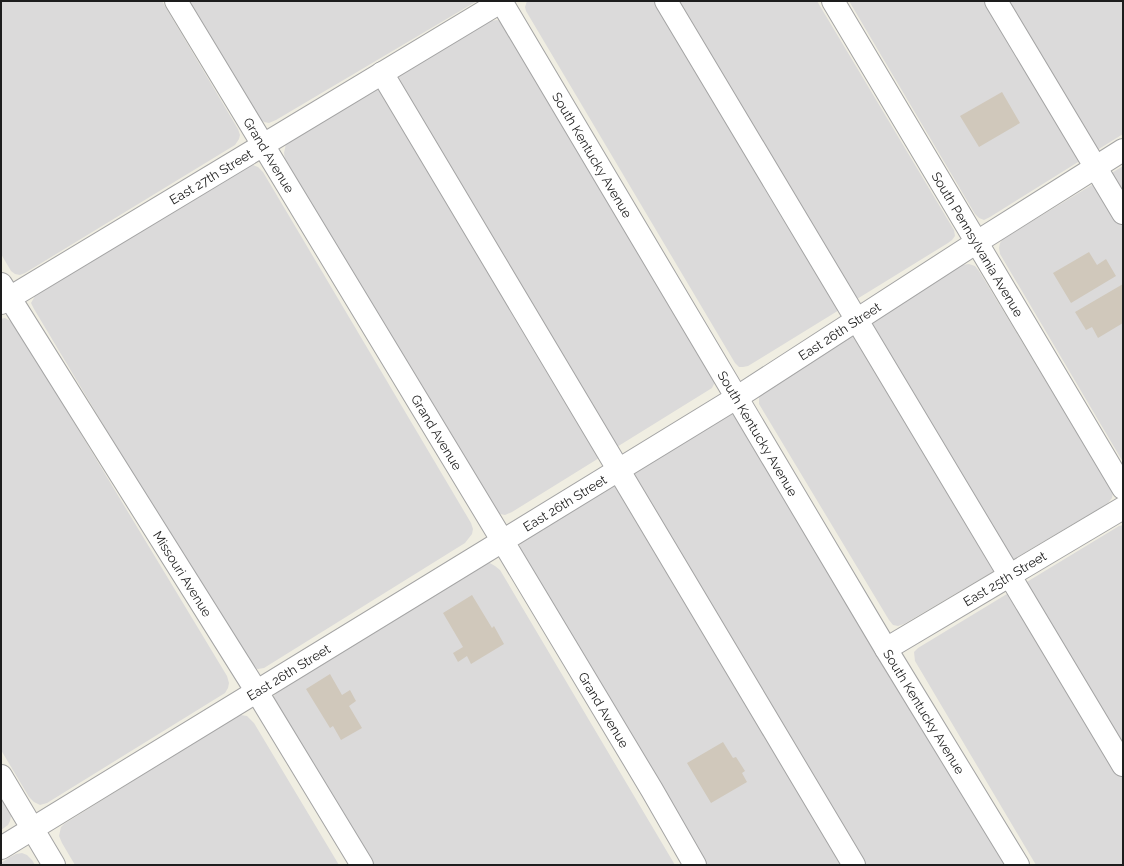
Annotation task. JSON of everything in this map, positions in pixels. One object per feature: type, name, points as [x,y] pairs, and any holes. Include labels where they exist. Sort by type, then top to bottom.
[{"type":"street","name":"Grand Avenue","points":[[176,1],[264,144],[502,540],[652,790],[695,865]]},
{"type":"street","name":"East 27th Street","points":[[4,295],[264,144],[502,1]]},
{"type":"street","name":"South Kentucky Avenue","points":[[502,1],[736,398],[886,649],[1018,865]]},
{"type":"street","points":[[666,1],[1123,765]]},
{"type":"street","name":"South Pennsylvania Avenue","points":[[833,1],[1123,488]]},
{"type":"street","points":[[996,1],[1123,213]]},
{"type":"street","points":[[382,73],[854,865]]},
{"type":"street","name":"East 26th Street","points":[[1,848],[736,398],[856,319],[1123,150]]},
{"type":"street","name":"Missouri Avenue","points":[[4,295],[257,692],[362,865]]},
{"type":"street","name":"East 25th Street","points":[[886,649],[1123,508]]},
{"type":"street","points":[[1,776],[54,865]]},
{"type":"shaded area","points":[[1,1],[162,1],[238,129],[240,135],[239,139],[235,145],[25,273],[20,275],[15,274],[11,271],[1,254]]},
{"type":"shaded area","points":[[189,1],[477,1],[269,123],[258,118]]},
{"type":"shaded area","points":[[527,1],[817,1],[954,230],[955,236],[948,243],[748,366],[739,367],[735,363],[526,11],[525,7]]},
{"type":"shaded area","points":[[849,1],[1123,1],[1123,134],[990,217],[984,220],[979,218],[975,214]]},
{"type":"shaded area","points":[[497,20],[502,22],[716,380],[712,388],[505,515],[500,514],[491,507],[285,159],[284,153],[286,144],[490,21]]},
{"type":"shaded area","points":[[253,165],[258,167],[263,172],[471,523],[473,529],[472,534],[465,543],[264,668],[258,669],[252,668],[244,660],[31,303],[35,296],[246,166]]},
{"type":"shaded area","points":[[1123,166],[1123,462],[1000,254],[999,248],[1003,239]]},
{"type":"shaded area","points":[[969,264],[975,266],[979,271],[1113,492],[1112,498],[1102,507],[904,624],[898,626],[893,625],[759,404],[759,397],[761,392],[767,387],[962,265]]},
{"type":"shaded area","points":[[5,318],[14,323],[227,676],[229,683],[225,693],[47,803],[40,805],[29,797],[1,750],[1,319]]},
{"type":"shaded area","points":[[730,413],[735,415],[1005,865],[706,865],[521,555],[519,548],[521,542]]},
{"type":"shaded area","points":[[1123,525],[1123,865],[1036,865],[915,661],[914,652],[918,648],[1119,526]]},
{"type":"shaded area","points":[[488,562],[500,570],[675,865],[368,865],[273,700],[274,696],[278,691]]},
{"type":"shaded area","points":[[241,715],[247,716],[254,723],[339,865],[75,865],[59,836],[61,827],[64,824],[235,717]]},
{"type":"shaded area","points":[[1,798],[11,816],[8,825],[1,830]]},
{"type":"shaded area","points":[[22,853],[27,855],[35,865],[1,865],[1,863],[10,857]]},
{"type":"building","points":[[1002,92],[1020,123],[979,147],[960,116]]},
{"type":"building","points":[[1089,252],[1097,265],[1106,259],[1116,276],[1071,303],[1053,273]]},
{"type":"building","points":[[1123,284],[1123,323],[1098,338],[1092,327],[1086,330],[1075,312]]},
{"type":"building","points":[[472,595],[492,628],[494,626],[504,644],[471,664],[467,656],[458,662],[453,653],[463,647],[443,613]]},
{"type":"building","points":[[330,674],[342,695],[350,690],[356,701],[349,706],[362,728],[341,740],[333,726],[330,728],[306,689]]},
{"type":"building","points":[[723,742],[733,758],[736,757],[745,771],[742,773],[747,782],[711,803],[687,763]]}]
